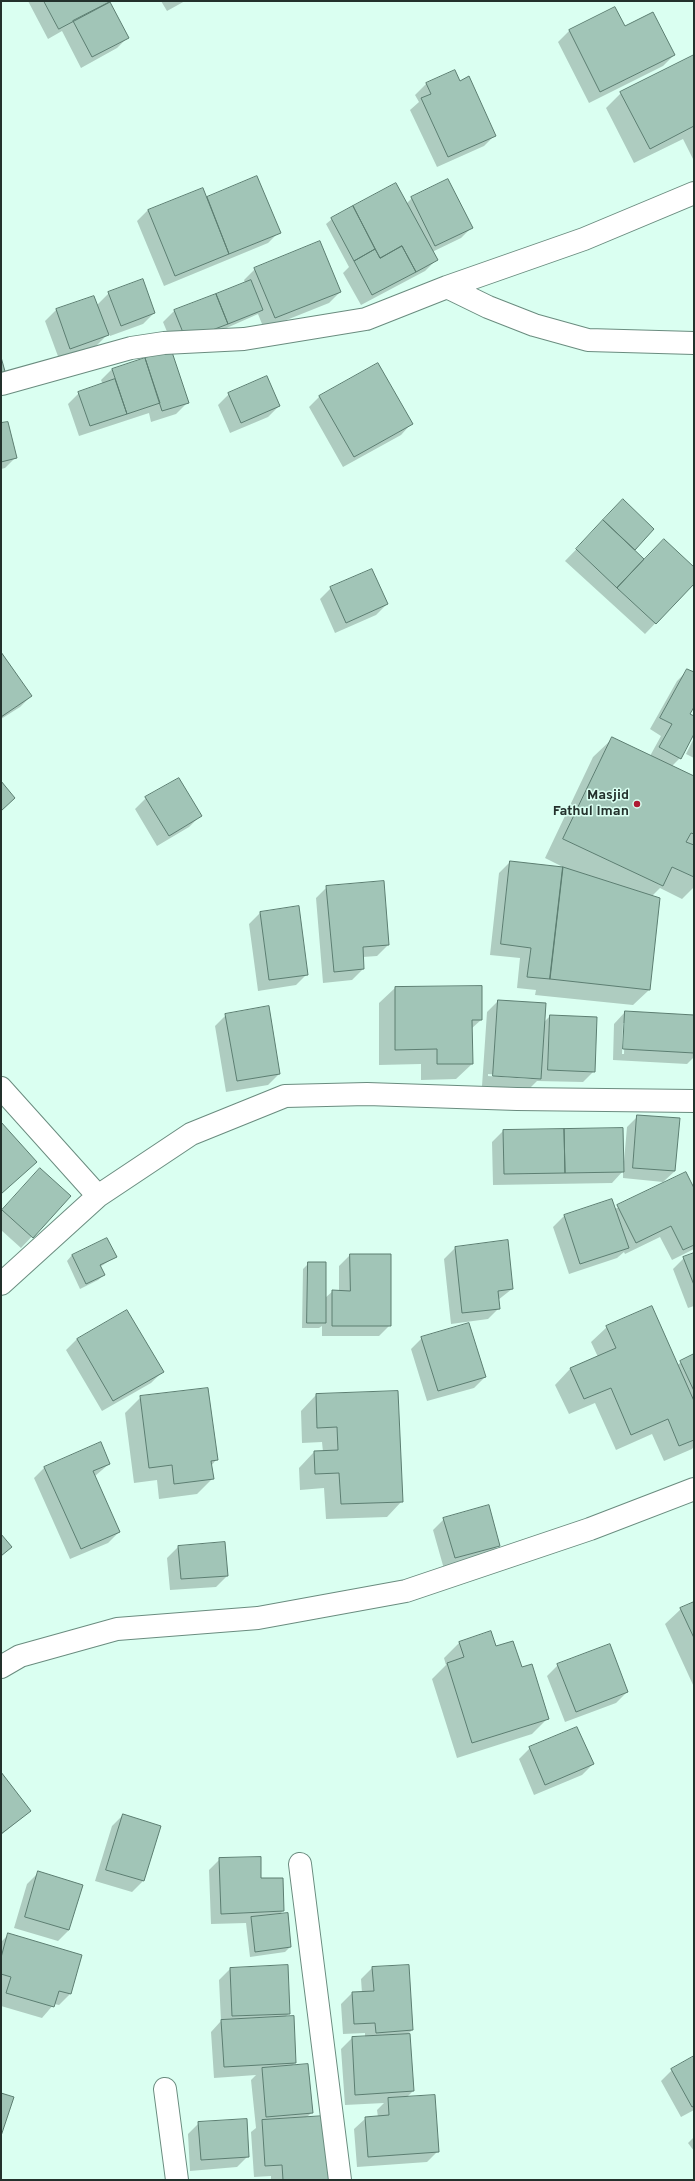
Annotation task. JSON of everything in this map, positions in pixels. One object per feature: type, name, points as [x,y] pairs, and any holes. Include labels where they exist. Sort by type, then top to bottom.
[{"type":"street","points":[[2,384],[131,348],[164,343],[244,339],[366,319],[447,287],[584,239],[694,194]]},
{"type":"street","points":[[447,287],[488,307],[534,325],[588,340],[694,343]]},
{"type":"street","points":[[1,1088],[98,1196]]},
{"type":"street","points":[[1,1284],[98,1196],[191,1134],[285,1096],[367,1094],[517,1099],[694,1101]]},
{"type":"street","points":[[1,1667],[20,1656],[116,1629],[258,1618],[406,1591],[590,1529],[694,1489]]},
{"type":"street","points":[[300,1864],[340,2180]]},
{"type":"street","points":[[165,2089],[177,2180]]},
{"type":"building","points":[[44,1],[109,1],[110,2],[59,29]]},
{"type":"building","points":[[110,2],[129,38],[92,57],[73,21]]},
{"type":"building","points":[[615,7],[625,26],[653,12],[675,55],[600,92],[569,30]]},
{"type":"building","points":[[694,55],[694,126],[650,149],[620,92]]},
{"type":"building","points":[[455,70],[460,81],[469,76],[496,136],[448,157],[421,98],[431,94],[426,83]]},
{"type":"building","points":[[257,176],[281,233],[229,254],[207,197]]},
{"type":"building","points":[[448,179],[473,228],[435,246],[411,197]]},
{"type":"building","points":[[396,183],[438,260],[416,272],[402,246],[380,258],[353,206]]},
{"type":"building","points":[[203,188],[229,254],[175,276],[148,210]]},
{"type":"building","points":[[353,206],[375,249],[354,261],[331,218]]},
{"type":"building","points":[[320,241],[341,292],[275,318],[254,268]]},
{"type":"building","points":[[402,246],[416,272],[372,295],[354,261],[375,249],[380,258]]},
{"type":"building","points":[[143,279],[155,313],[121,326],[108,292]]},
{"type":"building","points":[[251,280],[263,310],[228,324],[216,294]]},
{"type":"building","points":[[216,294],[228,324],[186,340],[174,310]]},
{"type":"building","points":[[94,296],[109,335],[70,349],[56,309]]},
{"type":"building","points":[[171,349],[189,403],[162,411],[145,358]]},
{"type":"building","points":[[1,357],[6,375],[1,377]]},
{"type":"building","points":[[145,358],[160,403],[127,414],[112,369]]},
{"type":"building","points":[[378,363],[413,424],[354,457],[319,396]]},
{"type":"building","points":[[267,376],[280,406],[241,423],[228,393]]},
{"type":"building","points":[[115,379],[127,414],[90,426],[78,392]]},
{"type":"building","points":[[8,422],[17,458],[1,462],[1,423]]},
{"type":"building","points":[[623,499],[654,529],[635,550],[603,520]]},
{"type":"building","points":[[603,520],[644,559],[617,588],[576,549]]},
{"type":"building","points":[[664,539],[694,567],[694,584],[656,624],[617,588]]},
{"type":"building","points":[[372,569],[388,604],[346,623],[330,587]]},
{"type":"building","points":[[1,652],[32,696],[1,717]]},
{"type":"building","points":[[687,669],[694,672],[694,707],[690,714],[694,716],[694,734],[681,759],[659,747],[672,724],[660,718]]},
{"type":"building","name":"Masjid Fathul Iman","points":[[612,737],[694,776],[694,834],[691,833],[686,842],[694,845],[694,877],[672,867],[663,886],[563,839]]},
{"type":"building","points":[[179,778],[202,816],[169,836],[145,797]]},
{"type":"building","points":[[1,781],[15,798],[1,811]]},
{"type":"building","points":[[510,861],[563,867],[550,979],[527,977],[531,948],[501,944]]},
{"type":"building","points":[[563,867],[660,898],[650,990],[550,979]]},
{"type":"building","points":[[384,881],[389,945],[363,947],[364,969],[334,972],[326,886]]},
{"type":"building","points":[[299,906],[308,975],[269,980],[260,912]]},
{"type":"building","points":[[482,986],[482,1020],[472,1020],[473,1064],[437,1064],[437,1049],[395,1050],[395,987]]},
{"type":"building","points":[[498,1000],[546,1003],[541,1079],[493,1076]]},
{"type":"building","points":[[269,1006],[280,1074],[237,1081],[225,1014]]},
{"type":"building","points":[[625,1011],[694,1015],[694,1053],[623,1049]]},
{"type":"building","points":[[550,1015],[597,1017],[595,1072],[548,1070]]},
{"type":"building","points":[[637,1115],[680,1118],[675,1171],[633,1168]]},
{"type":"building","points":[[1,1122],[37,1162],[1,1194]]},
{"type":"building","points":[[623,1128],[624,1172],[565,1173],[564,1129]]},
{"type":"building","points":[[564,1129],[565,1173],[504,1174],[503,1130]]},
{"type":"building","points":[[40,1168],[71,1196],[33,1238],[2,1210]]},
{"type":"building","points":[[686,1172],[694,1188],[694,1245],[683,1250],[671,1226],[636,1243],[617,1205]]},
{"type":"building","points":[[612,1199],[629,1248],[580,1264],[564,1215]]},
{"type":"building","points":[[107,1238],[117,1257],[100,1265],[105,1275],[86,1284],[72,1255]]},
{"type":"building","points":[[508,1240],[513,1289],[498,1291],[500,1309],[462,1313],[455,1247]]},
{"type":"building","points":[[694,1253],[694,1285],[683,1257]]},
{"type":"building","points":[[350,1254],[391,1254],[391,1326],[332,1326],[332,1290],[350,1291]]},
{"type":"building","points":[[308,1262],[326,1262],[326,1323],[307,1323]]},
{"type":"building","points":[[652,1306],[694,1401],[694,1440],[679,1446],[668,1419],[631,1435],[611,1388],[584,1399],[570,1368],[616,1348],[606,1326]]},
{"type":"building","points":[[127,1310],[164,1372],[113,1401],[77,1339]]},
{"type":"building","points":[[469,1323],[486,1377],[438,1391],[421,1337]]},
{"type":"building","points":[[694,1354],[694,1391],[680,1361]]},
{"type":"building","points":[[208,1388],[218,1460],[211,1461],[214,1479],[174,1484],[172,1465],[149,1468],[140,1396]]},
{"type":"building","points":[[398,1391],[403,1502],[341,1504],[339,1473],[315,1474],[314,1451],[338,1450],[337,1427],[317,1428],[316,1394]]},
{"type":"building","points":[[101,1442],[110,1464],[93,1471],[120,1532],[81,1549],[44,1467]]},
{"type":"building","points":[[489,1505],[500,1546],[455,1558],[443,1518]]},
{"type":"building","points":[[1,1534],[12,1547],[1,1556]]},
{"type":"building","points":[[225,1542],[228,1576],[181,1579],[178,1546]]},
{"type":"building","points":[[694,1602],[694,1638],[680,1608]]},
{"type":"building","points":[[491,1631],[496,1646],[513,1641],[522,1667],[532,1664],[549,1719],[472,1743],[447,1663],[464,1657],[459,1642]]},
{"type":"building","points":[[610,1644],[628,1692],[576,1712],[557,1664]]},
{"type":"building","points":[[577,1727],[594,1764],[545,1785],[529,1747]]},
{"type":"building","points":[[1,1772],[31,1811],[1,1834]]},
{"type":"building","points":[[123,1814],[161,1826],[144,1881],[106,1870]]},
{"type":"building","points":[[261,1857],[261,1878],[283,1878],[284,1911],[221,1914],[219,1858]]},
{"type":"building","points":[[38,1871],[83,1885],[69,1930],[25,1917]]},
{"type":"building","points":[[288,1913],[291,1947],[255,1952],[251,1917]]},
{"type":"building","points":[[8,1933],[82,1955],[71,1994],[59,1991],[54,2007],[6,1993],[11,1977],[1,1974],[1,1958]]},
{"type":"building","points":[[288,1965],[290,2014],[232,2016],[230,1968]]},
{"type":"building","points":[[409,1965],[413,2030],[376,2033],[375,2023],[354,2024],[352,1992],[374,1991],[372,1967]]},
{"type":"building","points":[[294,2016],[296,2063],[224,2067],[221,2020]]},
{"type":"building","points":[[410,2034],[414,2091],[355,2095],[352,2037]]},
{"type":"building","points":[[694,2056],[694,2106],[692,2107],[671,2069]]},
{"type":"building","points":[[308,2064],[313,2113],[266,2117],[262,2068]]},
{"type":"building","points":[[1,2093],[14,2097],[1,2136]]},
{"type":"building","points":[[435,2095],[439,2152],[368,2157],[365,2117],[389,2115],[388,2098]]},
{"type":"building","points":[[325,2116],[329,2180],[283,2180],[282,2165],[265,2166],[262,2120]]},
{"type":"building","points":[[247,2119],[249,2157],[201,2160],[198,2122]]},
{"type":"place","name":"Masjid Fathul Iman","points":[[637,804]]}]
